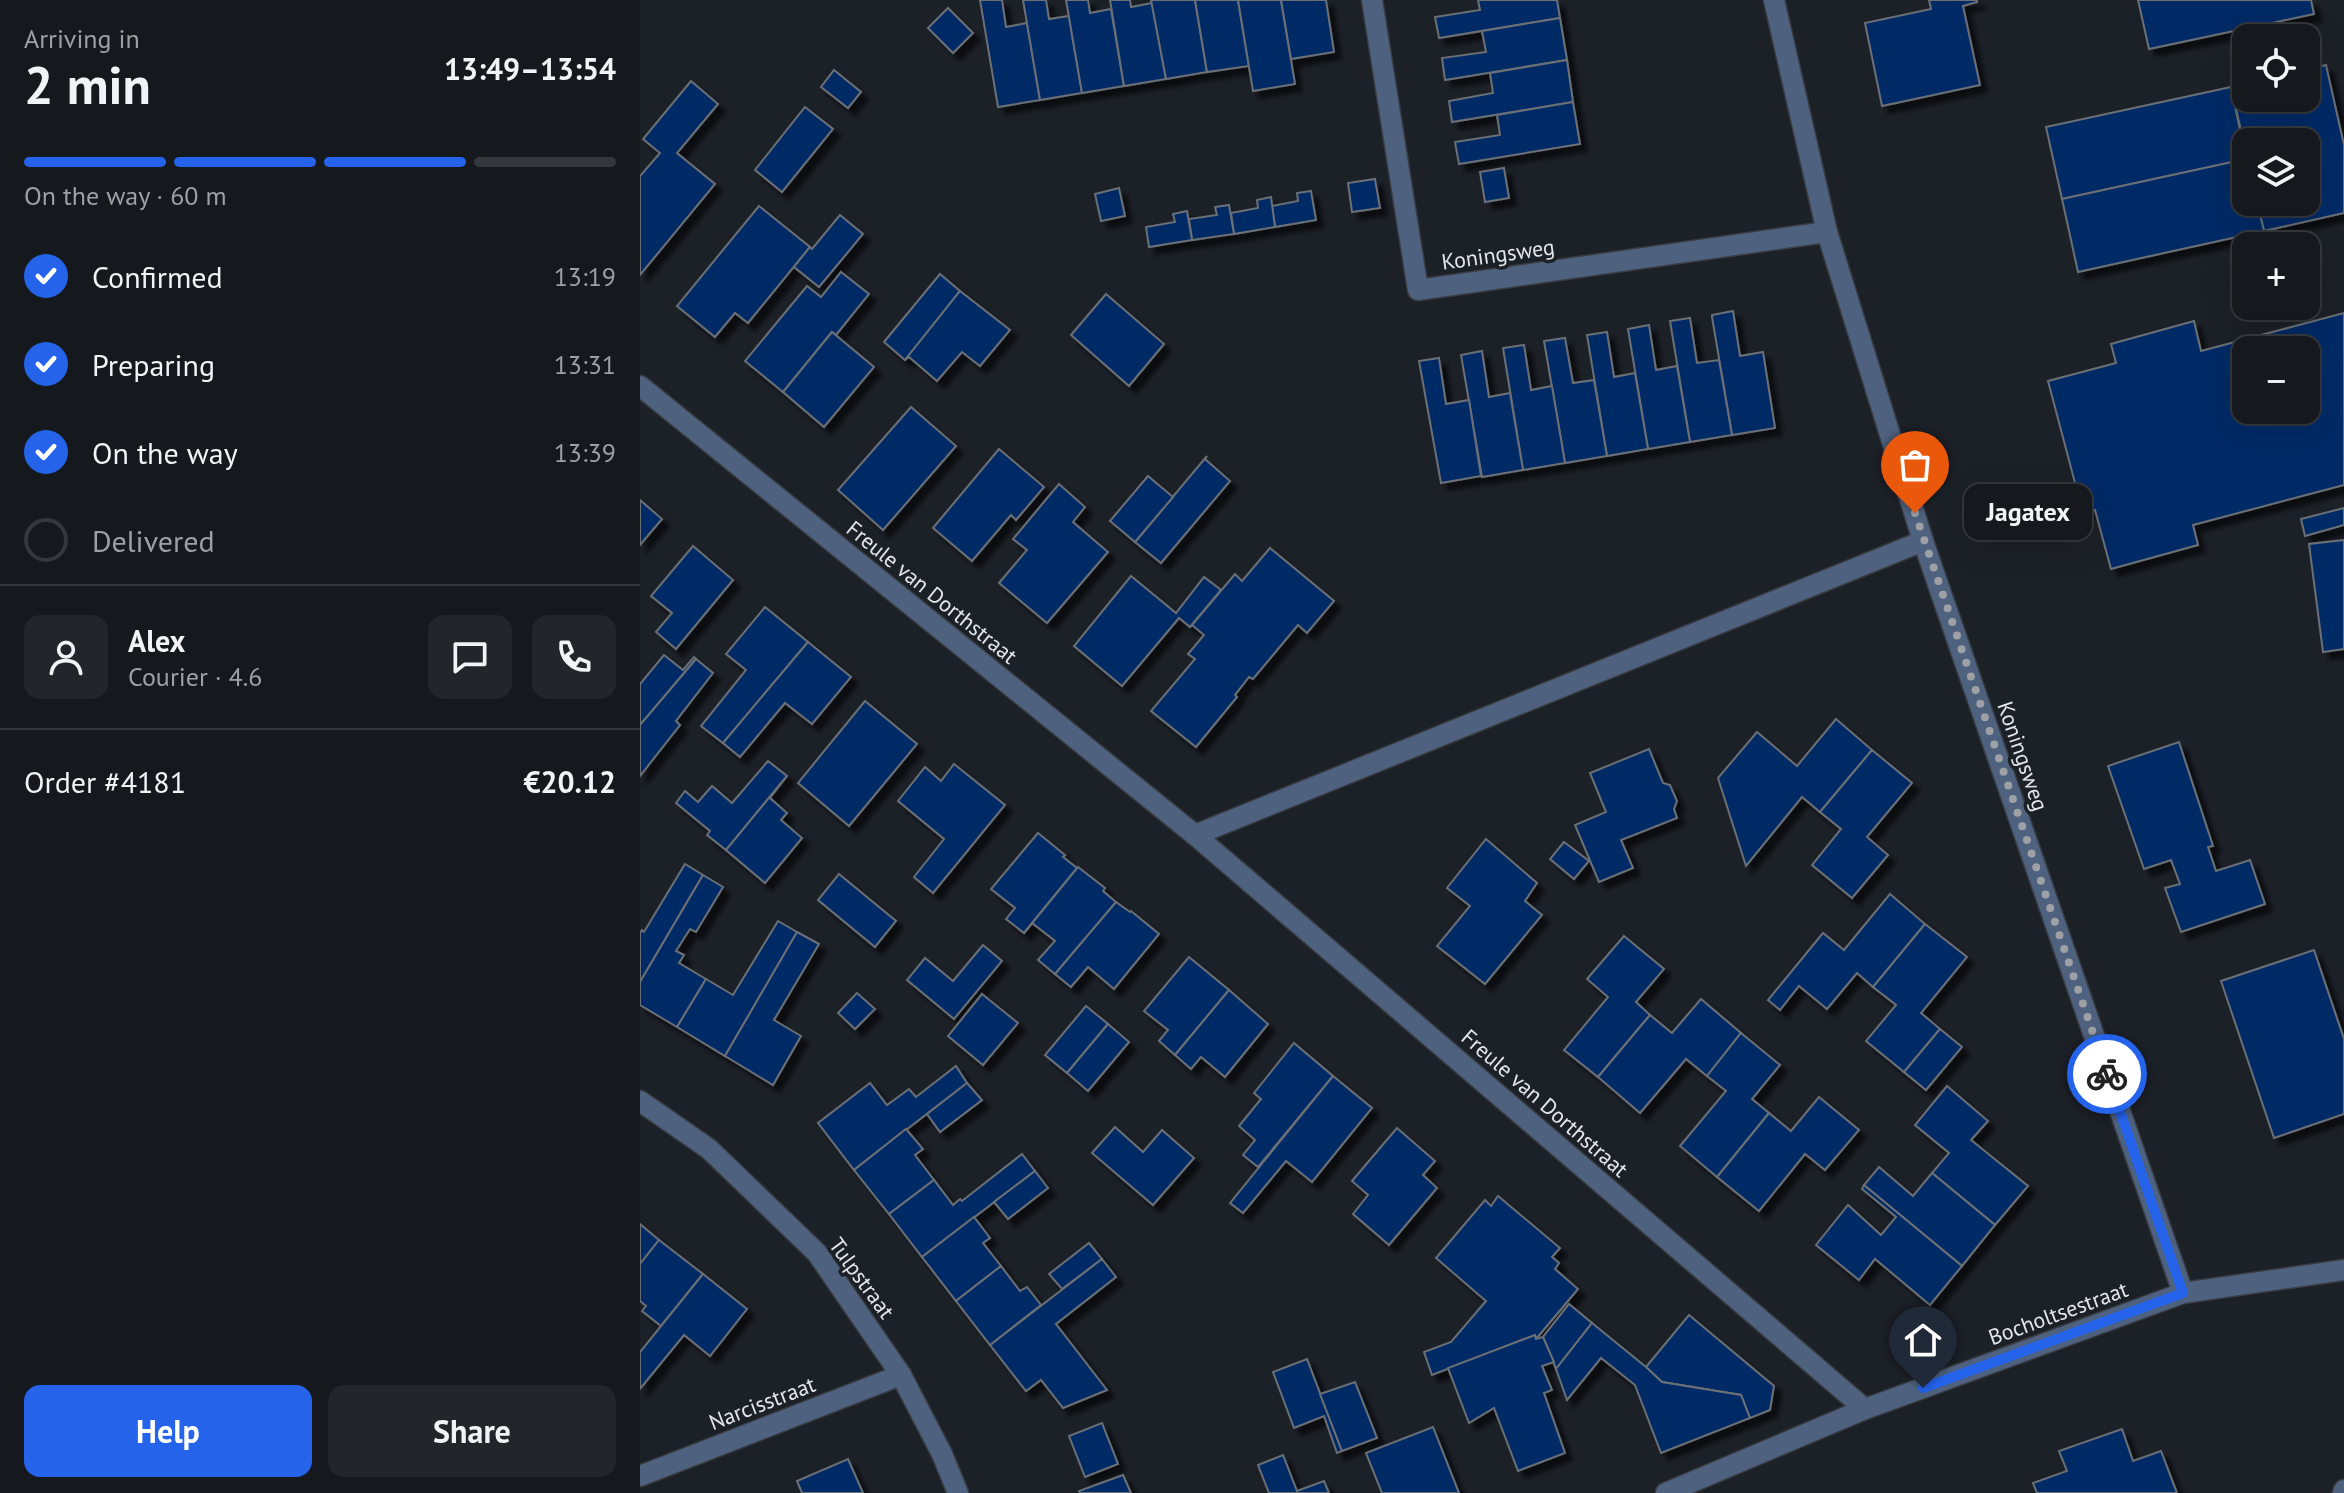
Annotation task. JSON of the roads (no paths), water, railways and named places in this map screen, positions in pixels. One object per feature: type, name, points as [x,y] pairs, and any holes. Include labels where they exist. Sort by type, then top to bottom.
[{"type":"street","name":"Koningsweg","points":[[1372,0],[1418,290],[1827,232]]},
{"type":"street","name":"Koningsweg","points":[[1774,0],[1827,232],[1923,541],[2183,1293]]},
{"type":"street","name":"Freule van Dorthstraat","points":[[640,386],[1195,835],[1865,1409]]},
{"type":"street","points":[[1195,835],[1923,541]]},
{"type":"street","name":"Tulpstraat","points":[[640,1101],[709,1149],[817,1253],[901,1375],[942,1454],[958,1493]]},
{"type":"street","name":"Bocholtsestraat","points":[[1666,1493],[1865,1409],[2183,1293],[2344,1270]]},
{"type":"street","name":"Narcisstraat","points":[[640,1476],[901,1375]]},
{"type":"place","name":"Jagatex","points":[[1915,513]]}]
